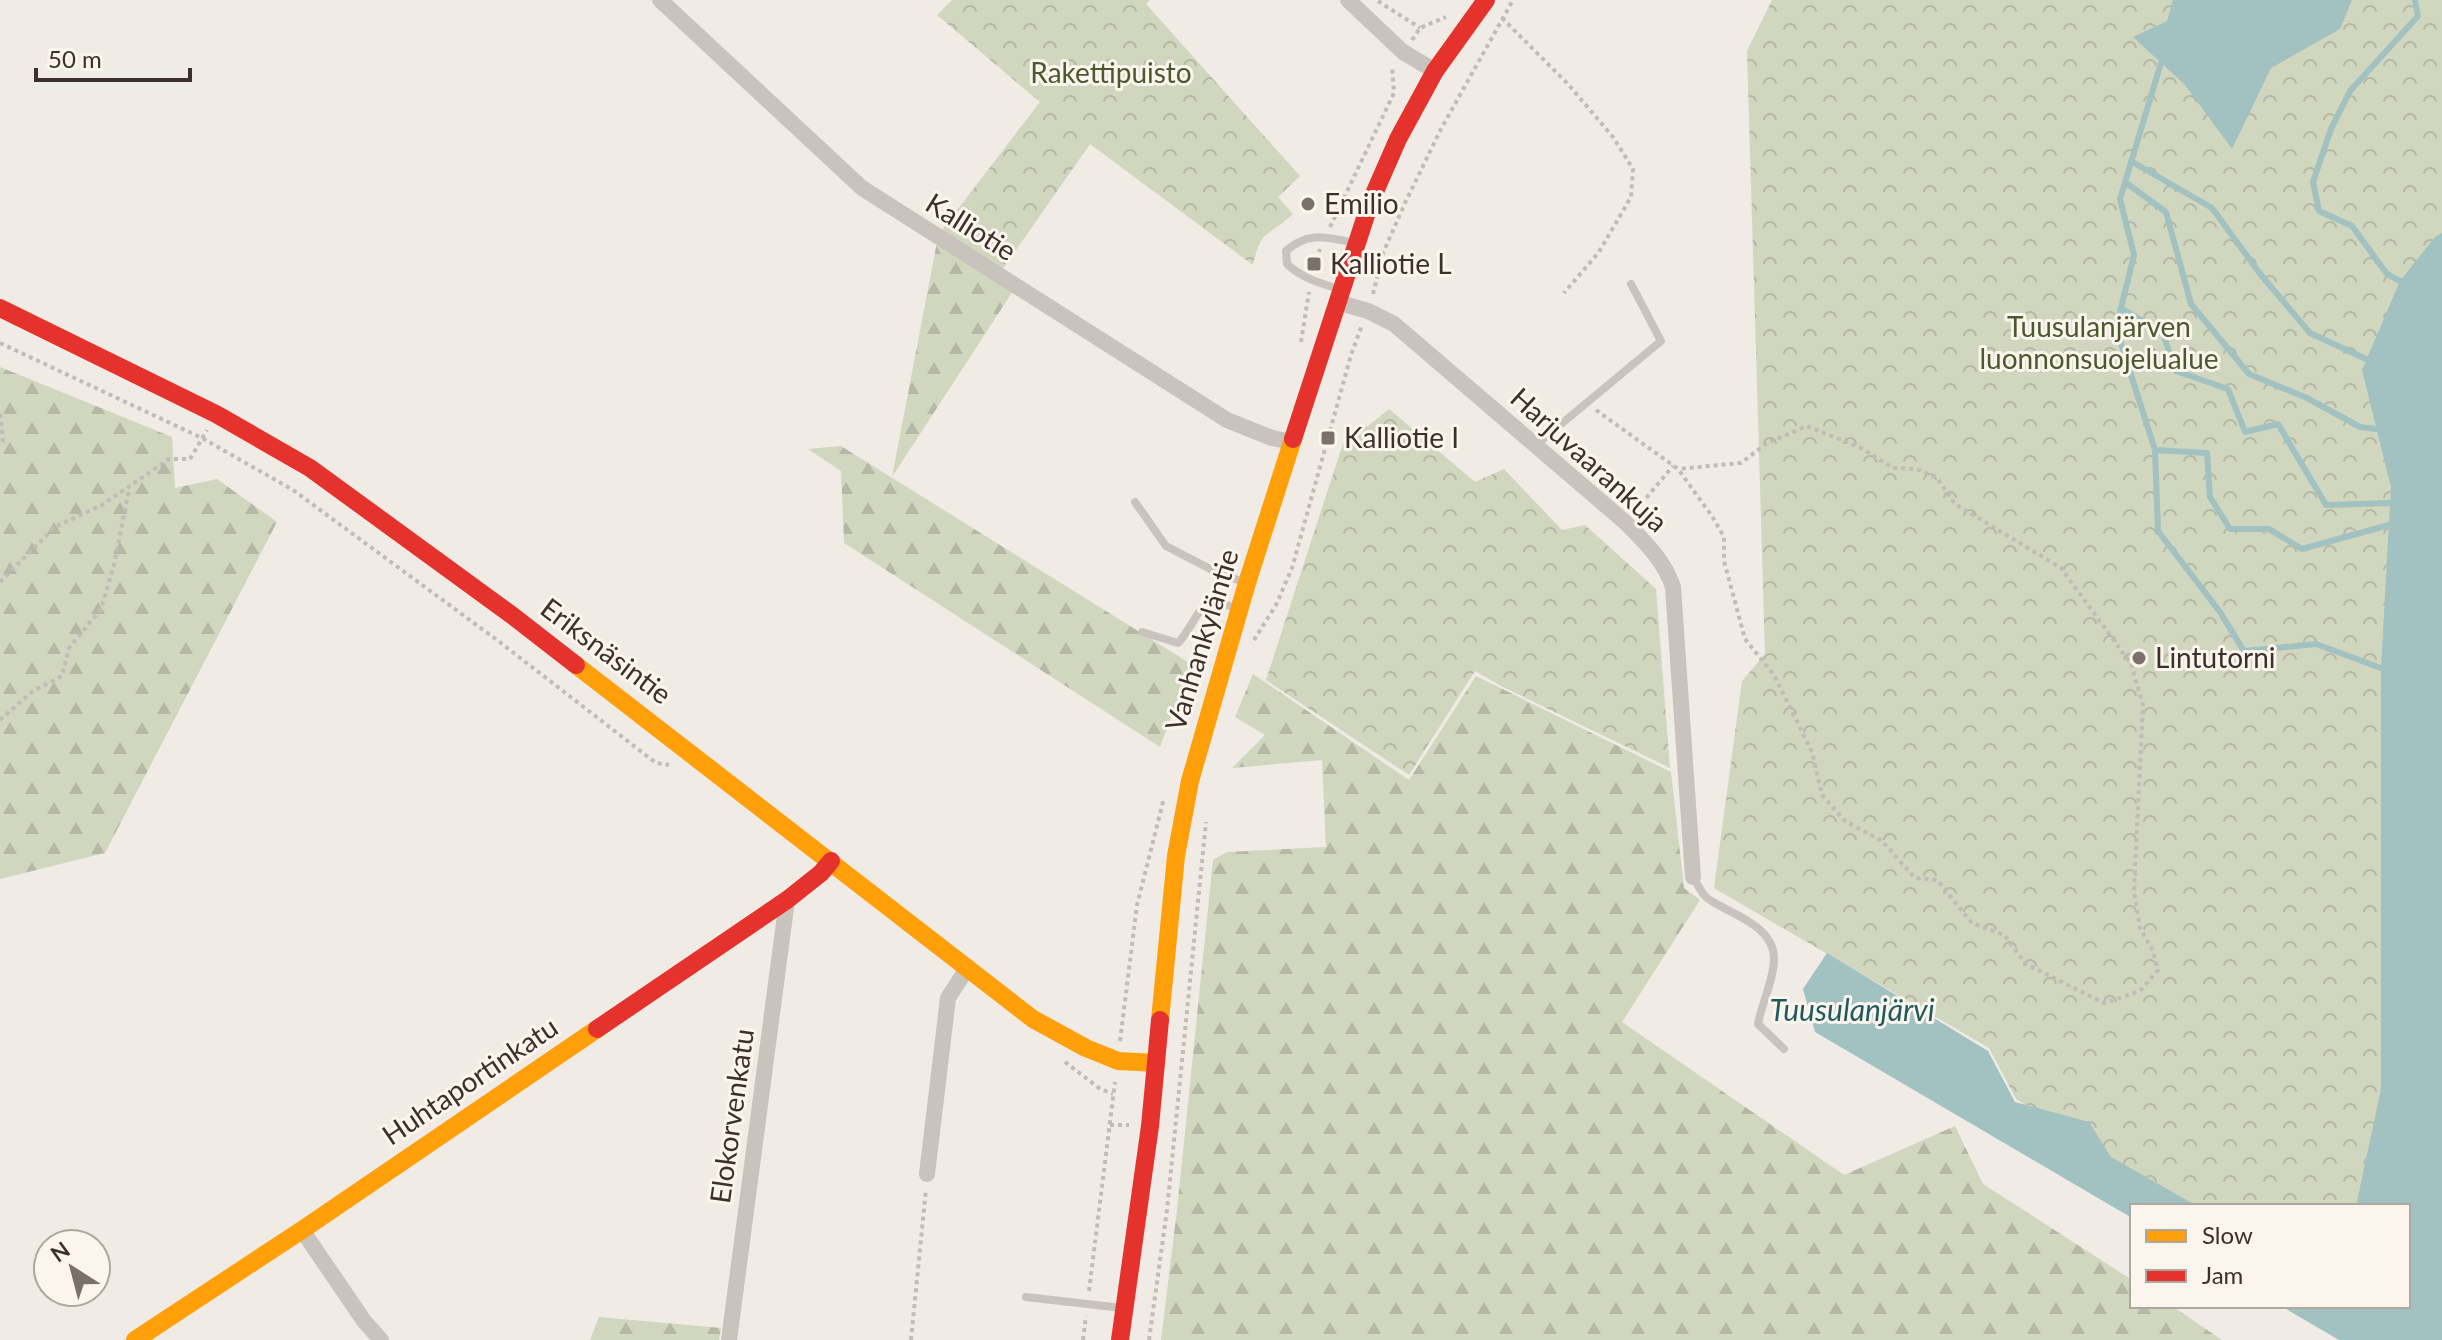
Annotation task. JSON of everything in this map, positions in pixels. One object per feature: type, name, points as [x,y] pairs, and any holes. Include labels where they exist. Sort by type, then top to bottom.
[{"type":"street","name":"Kalliotie","points":[[660,0],[862,188],[1227,420],[1272,438],[1292,442]]},
{"type":"street","points":[[1348,0],[1403,52],[1435,71]]},
{"type":"street","name":"Vanhankyläntie","points":[[1120,1340],[1150,1126],[1176,856],[1190,781],[1247,583],[1370,203],[1398,139],[1435,71],[1486,0]]},
{"type":"street","name":"Harjuvaarankuja","points":[[1339,296],[1394,324],[1625,522],[1649,546],[1669,574],[1673,587],[1693,877]]},
{"type":"street","name":"Eriksnäsintie","points":[[0,308],[216,414],[310,468],[513,616],[1033,1019],[1086,1048],[1118,1061],[1156,1063]]},
{"type":"street","name":"Huhtaportinkatu","points":[[135,1340],[787,900],[831,861]]},
{"type":"street","name":"Elokorvenkatu","points":[[729,1340],[787,900]]},
{"type":"street","points":[[927,1174],[948,998],[968,967]]},
{"type":"street","points":[[302,1230],[364,1321],[381,1340]]},
{"type":"lane","points":[[1339,296],[1294,270],[1287,264],[1286,251],[1297,240],[1310,237],[1357,243]]},
{"type":"lane","points":[[1536,445],[1661,341],[1631,284]]},
{"type":"lane","points":[[1135,502],[1166,546],[1216,572],[1247,583]]},
{"type":"lane","points":[[1142,632],[1178,643],[1188,633],[1204,604],[1213,600],[1239,609]]},
{"type":"lane","points":[[1693,877],[1705,897],[1754,923],[1770,942],[1774,957],[1758,1024],[1784,1049]]},
{"type":"lane","points":[[1026,1297],[1123,1309]]},
{"type":"path","points":[[1376,0],[1420,28]]},
{"type":"path","points":[[1248,649],[1276,605],[1292,568],[1351,355],[1368,311],[1383,253],[1441,129],[1513,0]]},
{"type":"path","points":[[1502,18],[1568,84],[1613,137],[1633,169],[1631,197],[1599,252],[1564,293]]},
{"type":"path","points":[[0,343],[202,438],[293,490],[497,640],[656,763],[670,765]]},
{"type":"path","points":[[1587,403],[1676,467],[1712,516],[1724,537],[1724,561],[1745,639],[1774,675],[1812,752],[1822,795],[1845,821],[1882,841],[1915,878],[1937,880],[1972,923],[2004,935],[2026,964],[2104,1003],[2140,991],[2158,970],[2153,951],[2140,928],[2134,891],[2143,705],[2131,664],[2061,568],[1955,504],[1937,478],[1917,469],[1893,468],[1861,448],[1807,426],[1767,443],[1741,463],[1676,467],[1625,522]]},
{"type":"path","points":[[0,414],[3,441],[0,443]]},
{"type":"path","points":[[0,582],[55,527],[102,505],[169,459],[190,459],[216,414]]},
{"type":"path","points":[[0,720],[33,691],[62,676],[69,648],[101,609],[114,565],[129,488]]},
{"type":"path","points":[[1149,1340],[1180,1094],[1207,810]]},
{"type":"path","points":[[911,1340],[927,1174]]},
{"type":"green space","name":"Rakettipuisto","points":[[952,0],[1150,0],[1146,4],[1300,176],[1278,197],[1293,214],[1263,238],[1253,265],[1090,144],[1002,270],[941,231],[1040,102],[937,15]]},
{"type":"green space","name":"Tuusulanjärven luonnonsuojelualue","points":[[1772,0],[2442,0],[2442,1277],[2410,1210],[2410,1204],[2184,1204],[2016,1099],[1989,1048],[1714,888],[1742,681],[1765,654],[1747,51]]},
{"type":"green space","points":[[937,242],[1013,291],[892,477]]},
{"type":"green space","points":[[0,367],[172,437],[175,488],[217,479],[277,522],[105,853],[0,879]]},
{"type":"green space","points":[[1389,409],[1475,482],[1504,469],[1562,530],[1585,525],[1656,589],[1670,768],[1475,671],[1409,775],[1266,680],[1347,431],[1368,426]]},
{"type":"green space","points":[[841,446],[1191,664],[1160,747],[844,543],[841,471],[808,449]]},
{"type":"green space","points":[[1253,674],[1409,780],[1476,676],[1671,772],[1684,888],[1700,900],[1622,1022],[1844,1175],[1955,1126],[1983,1184],[2130,1279],[2130,1308],[2175,1308],[2222,1340],[1161,1340],[1213,860],[1227,852],[1326,847],[1322,760],[1232,768],[1265,735],[1235,717]]},
{"type":"green space","points":[[599,1317],[721,1328],[719,1340],[590,1340]]},
{"type":"water","points":[[2173,0],[2352,0],[2340,29],[2271,68],[2232,149],[2185,85],[2133,37],[2167,21]]},
{"type":"water","points":[[2442,233],[2442,1340],[2339,1340],[2284,1308],[2410,1308],[2410,1204],[2356,1204],[2381,1089],[2381,668],[2391,487],[2362,370],[2400,281],[2435,237]]},
{"type":"water","name":"Tuusulanjärvi","points":[[1827,953],[1988,1051],[2015,1102],[2089,1122],[2111,1157],[2193,1204],[2130,1204],[2130,1217],[1815,1032],[1803,989]]},
{"type":"waterway","points":[[2400,281],[2387,274],[2352,226],[2319,211],[2313,182],[2331,129],[2350,91],[2418,16],[2415,0]]},
{"type":"waterway","points":[[2161,63],[2120,199],[2134,255],[2116,328],[2155,450],[2158,531],[2220,612],[2244,651],[2316,644],[2381,668]]},
{"type":"waterway","points":[[2131,161],[2212,208],[2261,275],[2310,333],[2366,359]]},
{"type":"waterway","points":[[2125,182],[2166,212],[2191,304],[2249,374],[2307,398],[2360,427],[2376,429]]},
{"type":"waterway","points":[[2121,308],[2163,334],[2176,371],[2228,389],[2245,432],[2278,424],[2326,505],[2390,503]]},
{"type":"waterway","points":[[2155,450],[2207,453],[2210,497],[2230,529],[2269,529],[2302,549],[2389,525]]},
{"type":"traffic: slow","points":[[1160,1020],[1176,856],[1190,781],[1247,583],[1293,439]]},
{"type":"traffic: slow","points":[[576,665],[1033,1019],[1086,1048],[1118,1061],[1156,1063]]},
{"type":"traffic: slow","points":[[135,1340],[597,1029]]},
{"type":"traffic: jam","points":[[1293,439],[1370,203],[1398,139],[1435,71],[1486,0]]},
{"type":"traffic: jam","points":[[0,308],[216,414],[310,468],[576,665]]},
{"type":"traffic: jam","points":[[597,1029],[787,900],[831,861]]},
{"type":"traffic: jam","points":[[1120,1340],[1150,1126],[1160,1020]]},
{"type":"place","name":"Emilio","points":[[1308,204]]},
{"type":"place","name":"Kalliotie L","points":[[1314,264]]},
{"type":"place","name":"Kalliotie I","points":[[1328,438]]},
{"type":"place","name":"Lintutorni","points":[[2139,658]]}]
